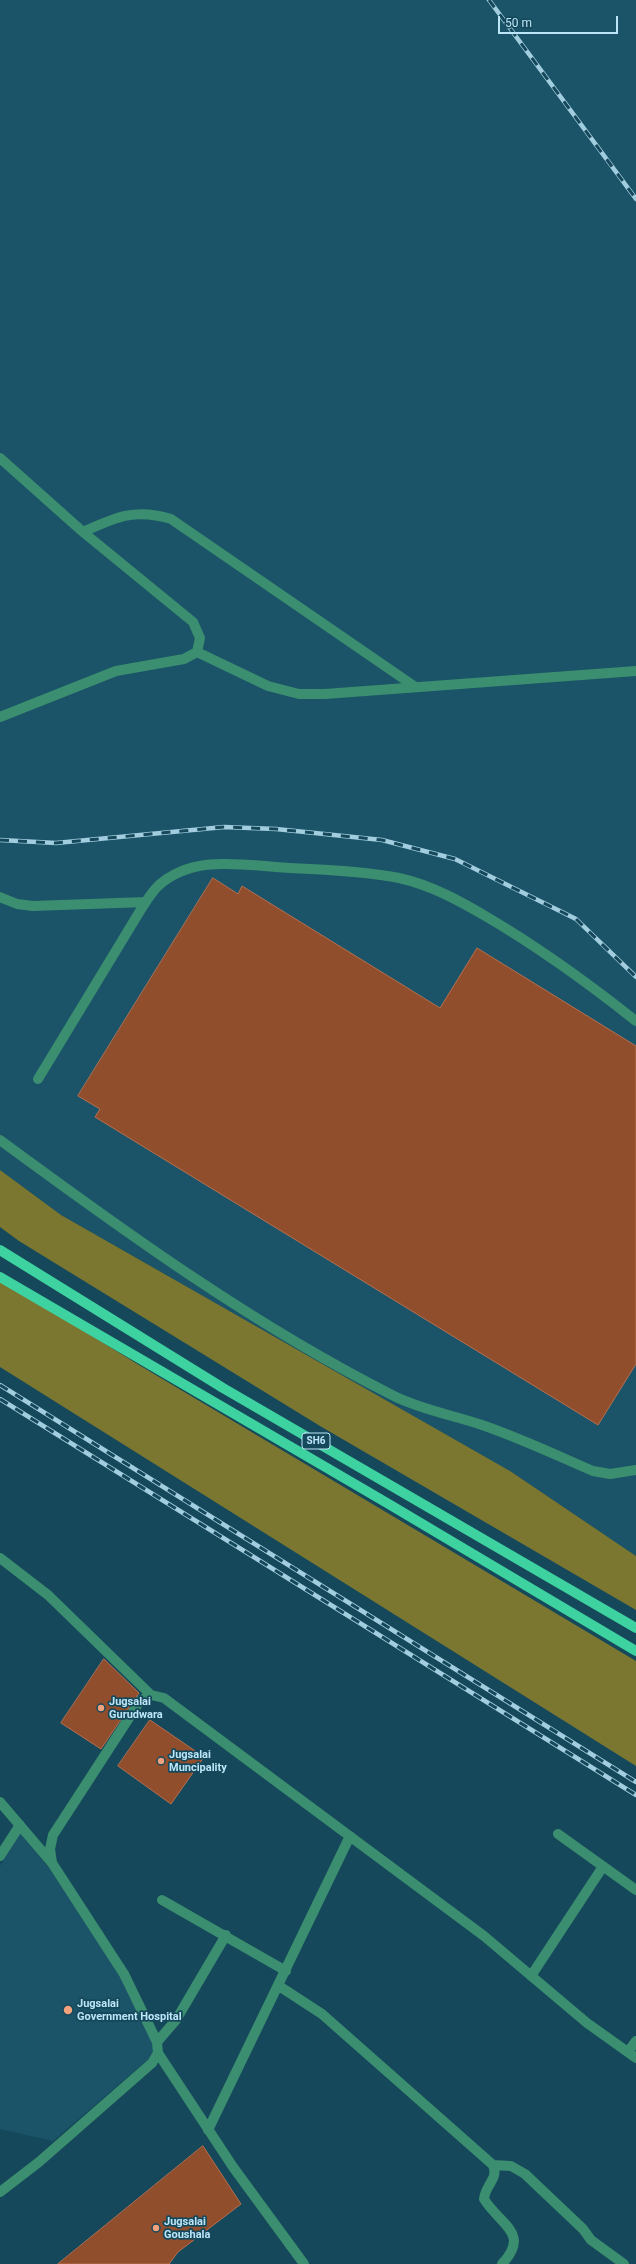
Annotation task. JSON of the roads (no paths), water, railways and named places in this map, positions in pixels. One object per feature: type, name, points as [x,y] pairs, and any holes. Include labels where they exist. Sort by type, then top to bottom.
[{"type":"main road","name":"SH6","points":[[0,1250],[223,1388],[525,1561],[636,1628]]},
{"type":"main road","name":"SH6","points":[[0,1277],[387,1503],[636,1651]]},
{"type":"street","points":[[0,458],[83,532],[193,622],[200,638],[197,652],[184,659],[116,671],[0,717]]},
{"type":"street","points":[[83,532],[114,518],[134,513],[153,514],[171,519],[414,686]]},
{"type":"street","points":[[197,652],[268,686],[299,694],[325,694],[414,686],[636,671]]},
{"type":"street","points":[[38,1079],[146,902],[157,887],[172,875],[198,865],[232,864],[367,874],[400,878],[440,892],[520,936],[578,974],[636,1020]]},
{"type":"street","points":[[0,897],[17,904],[33,906],[146,902]]},
{"type":"street","points":[[0,1140],[140,1242],[304,1346],[395,1396],[420,1407],[488,1427],[593,1471],[610,1474],[636,1470]]},
{"type":"street","points":[[0,1558],[48,1595],[151,1695],[164,1698],[484,1936],[587,2023],[632,2055],[636,2041]]},
{"type":"street","points":[[52,1863],[50,1849],[53,1835],[140,1701],[151,1695]]},
{"type":"street","points":[[0,1802],[52,1863],[124,1974],[157,2042],[158,2053],[233,2167],[304,2264]]},
{"type":"street","points":[[0,1856],[20,1825]]},
{"type":"street","points":[[558,1834],[602,1868],[636,1890]]},
{"type":"street","points":[[208,2130],[279,1986],[350,1836]]},
{"type":"street","points":[[531,1976],[602,1868]]},
{"type":"street","points":[[162,1900],[226,1935],[286,1971]]},
{"type":"street","points":[[157,2042],[176,2020],[226,1935]]},
{"type":"street","points":[[279,1986],[322,2014],[493,2165],[496,2172],[485,2192],[484,2199],[511,2231],[515,2240],[513,2251],[502,2264]]},
{"type":"street","points":[[0,2192],[39,2162],[152,2063],[158,2053]]},
{"type":"street","points":[[493,2165],[511,2166],[525,2174],[583,2230],[591,2240],[624,2264]]},
{"type":"railway","points":[[489,0],[636,199]]},
{"type":"railway","points":[[0,840],[56,843],[224,827],[276,829],[382,840],[455,859],[576,919],[636,977]]},
{"type":"railway","points":[[0,1385],[636,1782]]},
{"type":"railway","points":[[0,1399],[636,1795]]},
{"type":"place","name":"Jugsalai Gurudwara","points":[[101,1708]]},
{"type":"place","name":"Jugsalai Muncipality","points":[[161,1761]]},
{"type":"place","name":"Jugsalai Government Hospital","points":[[68,2010]]},
{"type":"place","name":"Jugsalai Goushala","points":[[156,2228]]}]
